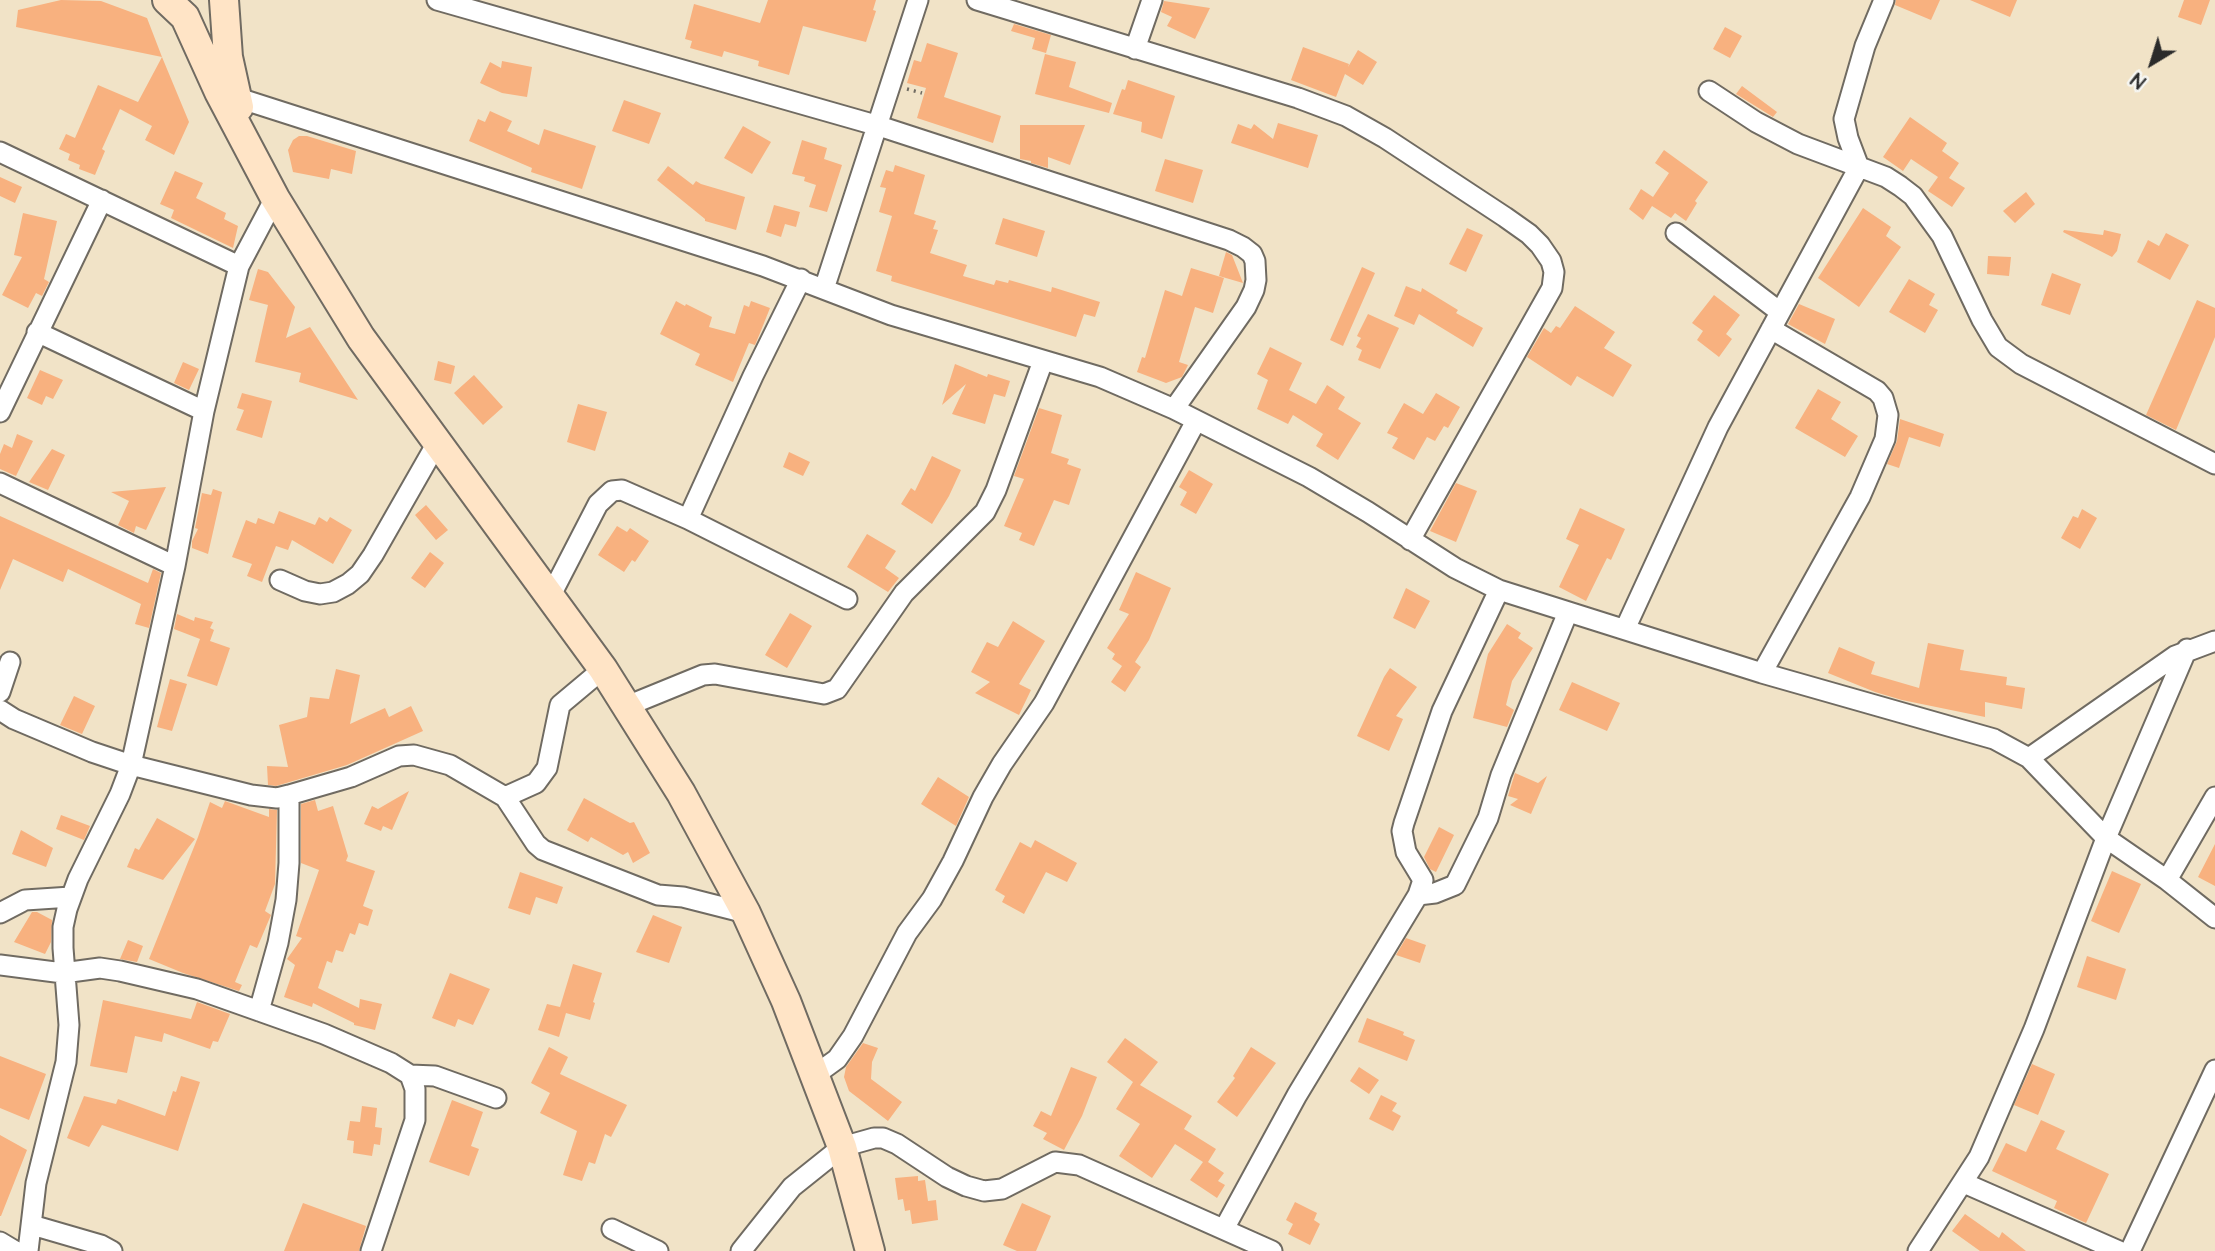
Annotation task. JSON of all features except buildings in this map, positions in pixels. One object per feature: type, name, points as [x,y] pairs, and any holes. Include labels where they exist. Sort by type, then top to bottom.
[{"type":"main road","points":[[170,0],[192,0]]},
{"type":"main road","points":[[170,0],[185,17],[228,95],[244,141],[275,198],[361,338],[603,668],[681,793],[746,913],[786,1001],[842,1147],[870,1251]]},
{"type":"main road","points":[[224,0],[228,95]]},
{"type":"street","points":[[437,0],[879,126],[1228,240],[1248,251],[1256,268],[1250,300],[1174,410]]},
{"type":"street","points":[[824,289],[918,0]]},
{"type":"street","points":[[977,0],[1298,98],[1346,116],[1385,138],[1529,234],[1551,261],[1554,272],[1552,288],[1543,307],[1410,540]]},
{"type":"street","points":[[1135,49],[1152,0]]},
{"type":"street","points":[[1625,629],[1718,428],[1859,167],[1844,119],[1865,46],[1884,0]]},
{"type":"street","points":[[1709,91],[1756,122],[1798,144],[1900,186],[1913,196],[1942,236],[1982,320],[1998,347],[2021,364],[2215,464]]},
{"type":"street","points":[[228,95],[801,279],[891,316],[1100,377],[1174,410],[1309,477],[1455,568],[1499,590],[1762,673],[1907,716],[1976,733],[2008,746],[2029,758],[2106,838],[2167,880],[2215,918]]},
{"type":"street","points":[[0,152],[239,266]]},
{"type":"street","points":[[28,1251],[36,1183],[66,1062],[69,1025],[68,995],[63,973],[63,927],[71,897],[131,765],[175,566],[204,411],[239,266],[275,198]]},
{"type":"street","points":[[0,412],[102,200]]},
{"type":"street","points":[[1676,233],[1776,320],[1877,391],[1883,398],[1888,415],[1885,439],[1860,497],[1762,673]]},
{"type":"street","points":[[688,519],[752,376],[801,279]]},
{"type":"street","points":[[37,332],[204,411]]},
{"type":"street","points":[[627,706],[703,675],[715,674],[824,694],[837,689],[904,593],[985,512],[996,490],[1043,361]]},
{"type":"street","points":[[815,1075],[837,1059],[907,933],[932,899],[983,797],[1044,703],[1196,421]]},
{"type":"street","points":[[280,580],[305,591],[320,594],[333,592],[354,579],[373,555],[437,443]]},
{"type":"street","points":[[0,483],[175,566]]},
{"type":"street","points":[[551,595],[598,504],[612,491],[622,491],[688,519],[847,599]]},
{"type":"street","points":[[1224,1229],[1297,1095],[1418,895],[1423,880],[1406,852],[1402,831],[1404,823],[1442,710],[1499,590]]},
{"type":"street","points":[[1418,895],[1435,893],[1455,885],[1488,818],[1501,775],[1568,612]]},
{"type":"street","points":[[2029,758],[2147,674],[2187,649],[2215,641]]},
{"type":"street","points":[[1918,1251],[1979,1157],[2034,1029],[2106,838],[2187,649]]},
{"type":"street","points":[[0,692],[10,662]]},
{"type":"street","points":[[505,797],[536,783],[547,768],[560,705],[603,668]]},
{"type":"street","points":[[0,710],[59,738],[131,765],[277,798],[351,777],[399,756],[414,755],[450,765],[505,797],[536,844],[543,850],[658,895],[683,897],[746,913]]},
{"type":"street","points":[[259,1011],[278,943],[286,900],[289,795]]},
{"type":"street","points":[[2167,880],[2215,797]]},
{"type":"street","points":[[0,912],[26,900],[71,897]]},
{"type":"street","points":[[0,965],[63,973],[100,968],[197,989],[324,1034],[391,1063],[410,1075],[435,1076],[496,1098]]},
{"type":"street","points":[[2130,1251],[2215,1070]]},
{"type":"street","points":[[372,1251],[415,1120],[415,1089],[410,1075]]},
{"type":"street","points":[[741,1251],[792,1187],[842,1147],[865,1139],[883,1139],[897,1144],[947,1177],[984,1191],[1002,1189],[1055,1162],[1079,1165],[1272,1251]]},
{"type":"street","points":[[1964,1183],[2092,1246],[2119,1251]]},
{"type":"street","points":[[32,1225],[101,1245],[112,1251]]},
{"type":"street","points":[[612,1229],[657,1251]]},
{"type":"street","points":[[0,1242],[15,1251]]}]
